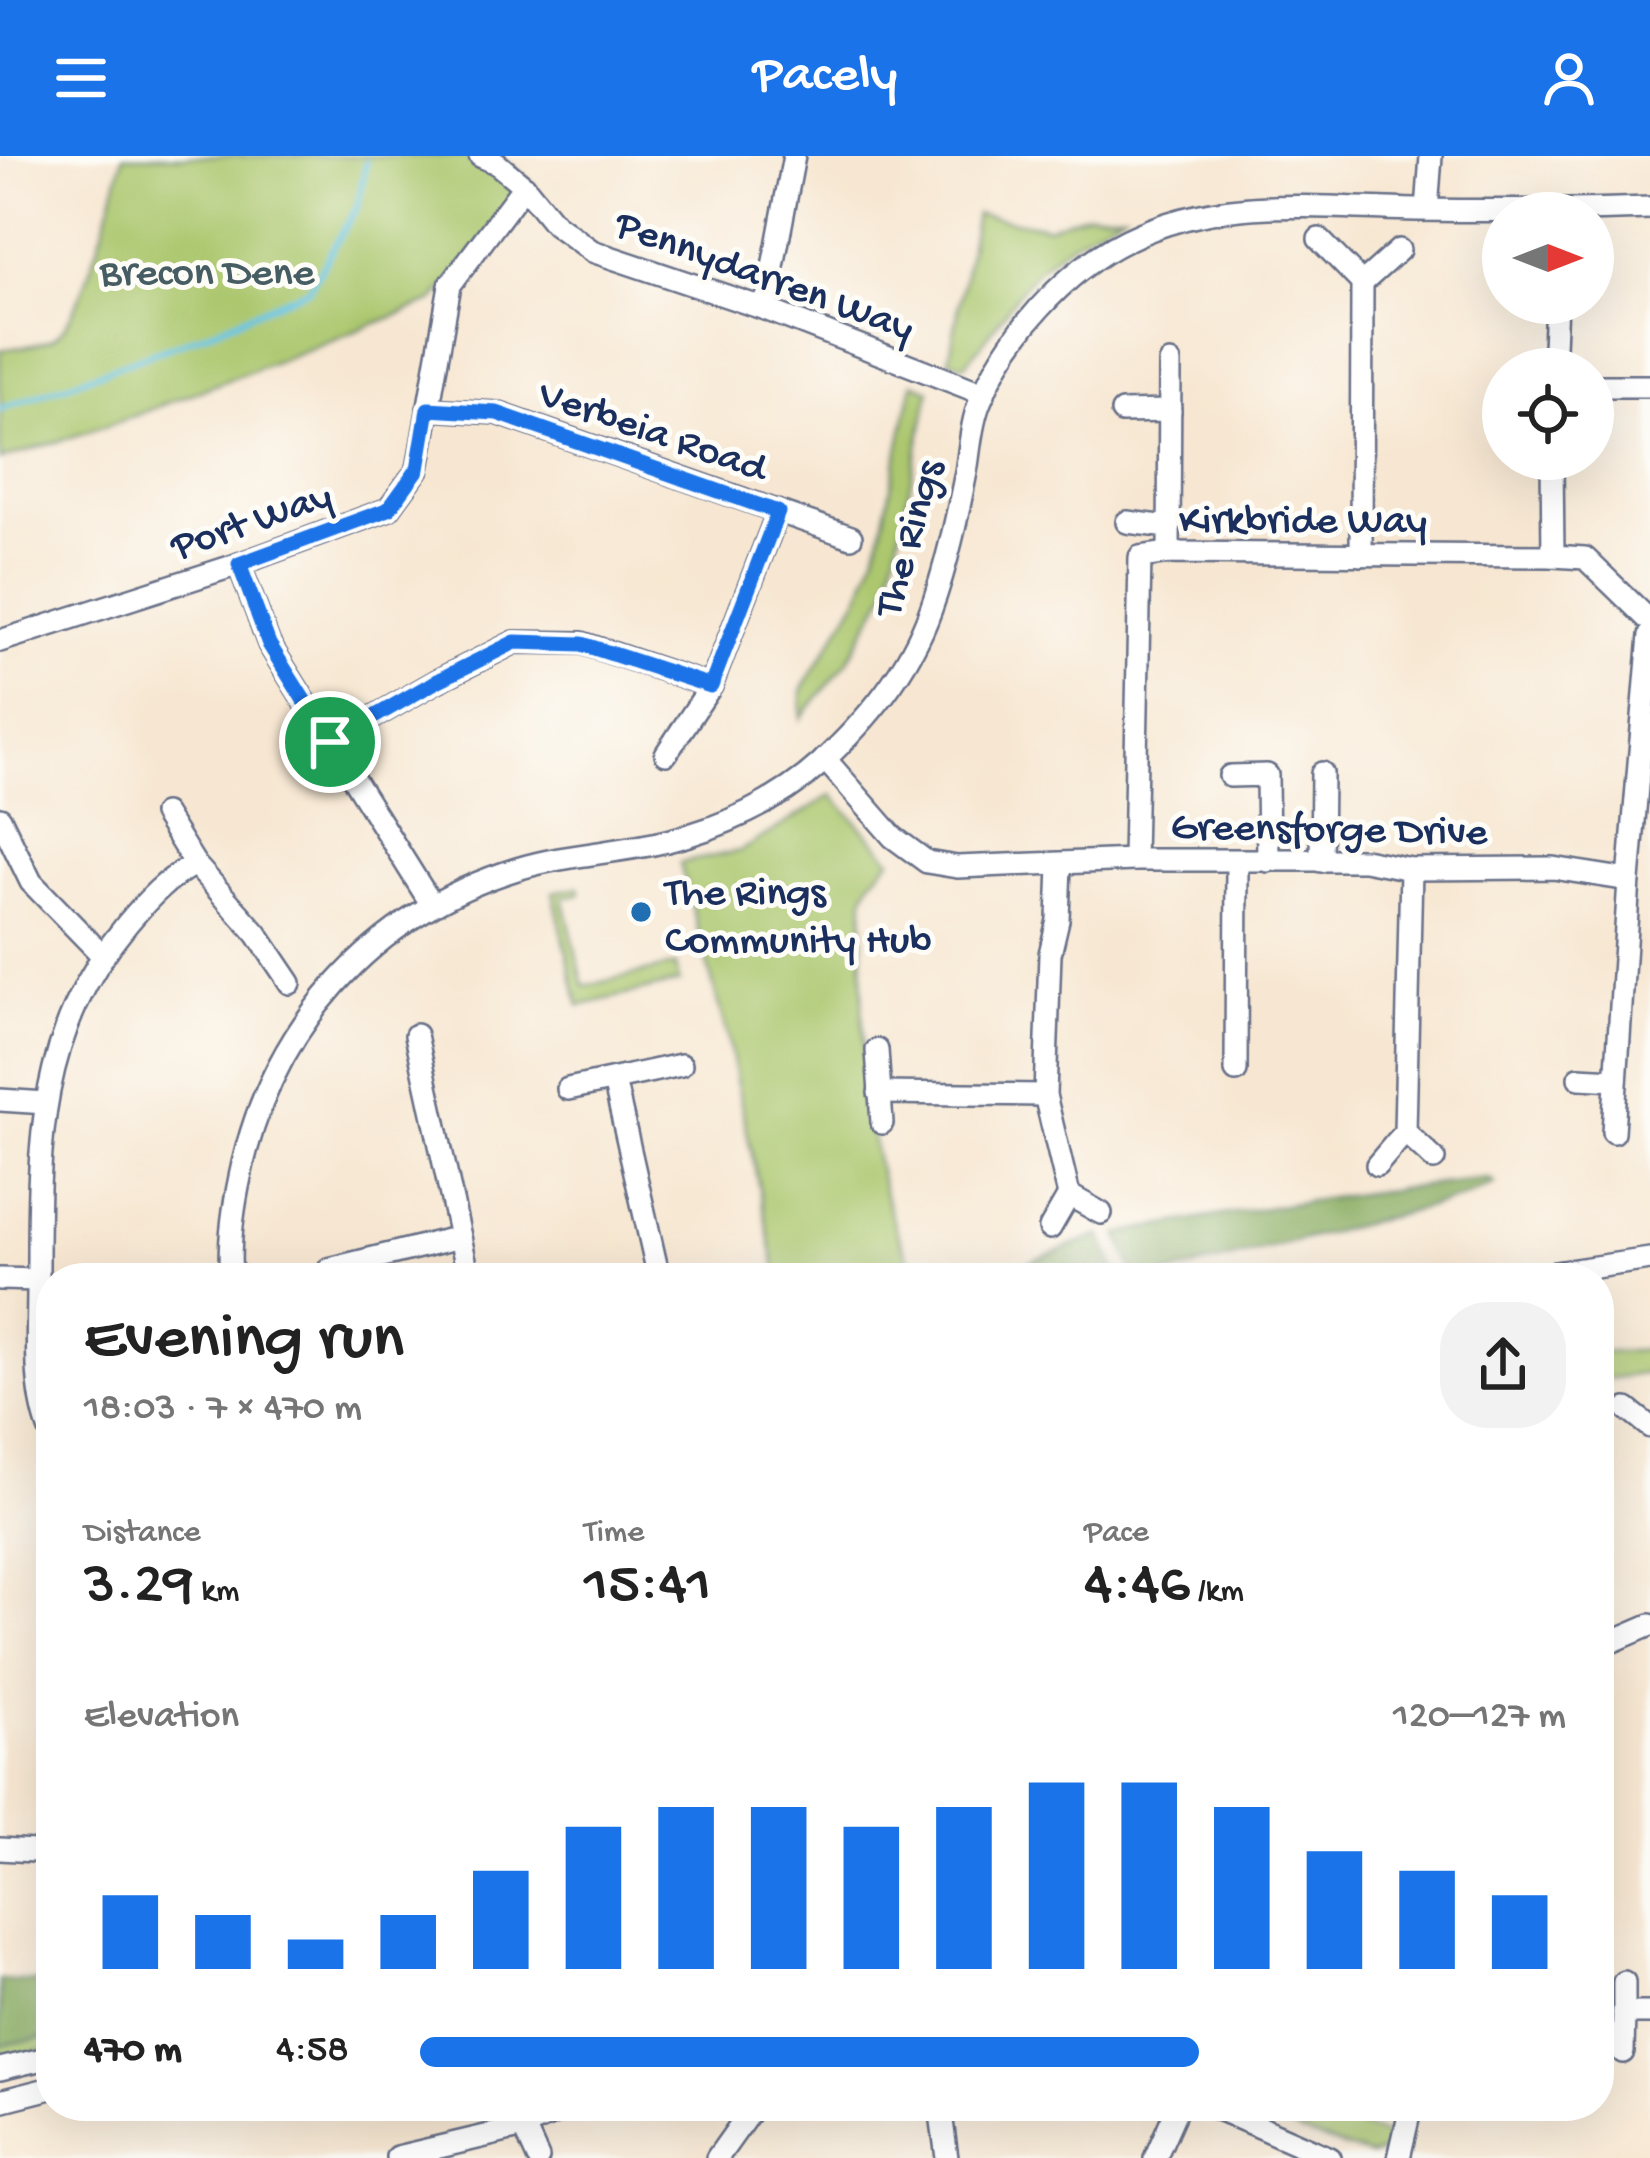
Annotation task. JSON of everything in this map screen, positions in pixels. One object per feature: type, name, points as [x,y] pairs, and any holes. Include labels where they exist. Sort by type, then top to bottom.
[{"type":"street","name":"Pennydarren Way","points":[[480,156],[524,186],[556,224],[592,251],[765,309],[984,394]]},
{"type":"street","points":[[765,309],[794,156]]},
{"type":"street","points":[[1427,210],[1431,156]]},
{"type":"street","name":"Port Way","points":[[0,641],[239,564],[389,509],[418,469],[450,285],[524,186]]},
{"type":"street","name":"The Rings","points":[[232,1263],[234,1208],[246,1148],[267,1085],[312,1007],[375,945],[432,905],[515,869],[666,841],[731,819],[777,795],[825,759],[876,707],[908,660],[930,614],[947,561],[978,404],[1020,332],[1046,301],[1090,263],[1125,241],[1187,217],[1232,207],[1482,211]]},
{"type":"street","name":"The Rings","points":[[1614,210],[1650,208]]},
{"type":"street","points":[[1319,239],[1362,283],[1361,554]]},
{"type":"street","points":[[1362,283],[1399,250]]},
{"type":"street","points":[[1169,553],[1170,363]]},
{"type":"street","points":[[1614,386],[1650,386]]},
{"type":"street","name":"Verbeia Road","points":[[428,409],[497,413],[851,536]]},
{"type":"street","points":[[1122,412],[1170,411]]},
{"type":"street","points":[[1552,480],[1553,556],[1585,558],[1650,621]]},
{"type":"street","points":[[666,754],[711,686],[778,512]]},
{"type":"street","points":[[1127,522],[1169,527]]},
{"type":"street","name":"Kirkbride Way","points":[[1134,860],[1139,556],[1553,556]]},
{"type":"street","points":[[239,564],[269,644],[432,905]]},
{"type":"street","points":[[1613,1132],[1650,635]]},
{"type":"street","points":[[330,742],[515,642],[582,644],[711,686]]},
{"type":"street","name":"Greensforge Drive","points":[[825,759],[893,837],[927,862],[957,867],[1134,860],[1364,860],[1412,869],[1553,868],[1630,880]]},
{"type":"street","points":[[1321,862],[1322,772]]},
{"type":"street","points":[[1231,776],[1267,776],[1268,861]]},
{"type":"street","points":[[164,814],[195,864],[236,907],[290,983]]},
{"type":"street","points":[[0,818],[31,882],[102,955]]},
{"type":"street","points":[[1236,1071],[1237,861]]},
{"type":"street","points":[[38,1263],[39,1144],[62,1033],[102,955],[169,878],[195,864]]},
{"type":"street","points":[[1050,1228],[1069,1195],[1045,1094],[1050,954],[1058,920],[1060,864]]},
{"type":"street","points":[[1377,1165],[1405,1132],[1412,869]]},
{"type":"street","points":[[416,1035],[466,1263]]},
{"type":"street","points":[[877,1050],[882,1123]]},
{"type":"street","points":[[568,1089],[681,1065]]},
{"type":"street","points":[[1579,1078],[1616,1080]]},
{"type":"street","points":[[614,1080],[656,1263]]},
{"type":"street","points":[[879,1093],[1045,1094]]},
{"type":"street","points":[[0,1100],[46,1102]]},
{"type":"street","points":[[1405,1132],[1434,1160]]},
{"type":"street","points":[[1069,1195],[1101,1213]]},
{"type":"street","points":[[384,1263],[460,1237]]},
{"type":"street","points":[[1614,1264],[1650,1259]]},
{"type":"street","points":[[0,1279],[36,1280]]},
{"type":"street","points":[[1627,1409],[1650,1427]]},
{"type":"street","points":[[1614,1641],[1650,1625]]},
{"type":"street","points":[[0,1849],[36,1851]]},
{"type":"street","points":[[1623,2052],[1624,1982]]},
{"type":"street","points":[[1624,2013],[1650,2013]]},
{"type":"street","points":[[0,2069],[36,2061]]},
{"type":"street","points":[[0,2101],[36,2092]]},
{"type":"street","points":[[397,2158],[538,2121]]},
{"type":"street","points":[[717,2158],[743,2121]]},
{"type":"street","points":[[942,2121],[947,2158]]},
{"type":"street","points":[[1155,2158],[1171,2121]]},
{"type":"street","points":[[1245,2121],[1330,2158]]},
{"type":"street","points":[[1399,2158],[1408,2121]]},
{"type":"street","points":[[524,2127],[538,2158]]},
{"type":"green space","name":"Brecon Dene","points":[[123,156],[500,156],[535,187],[510,208],[434,301],[118,422],[0,460],[0,350],[44,342],[66,324],[96,252]]},
{"type":"green space","points":[[1087,213],[1123,213],[1044,264],[964,365],[949,360],[976,214],[1048,227]]},
{"type":"green space","points":[[913,383],[930,390],[888,588],[847,662],[801,718],[802,690],[861,593],[879,544]]},
{"type":"green space","points":[[832,795],[891,859],[864,897],[864,1054],[879,1171],[911,1263],[775,1263],[727,1036],[680,863],[740,851]]},
{"type":"green space","points":[[579,887],[580,894],[563,897],[584,986],[676,965],[679,982],[579,1006],[553,892]]},
{"type":"green space","points":[[1488,1179],[1495,1184],[1463,1198],[1213,1263],[1130,1263],[1118,1234],[1210,1217]]},
{"type":"green space","points":[[1101,1235],[1113,1263],[1027,1263]]},
{"type":"green space","points":[[1650,1350],[1650,1373],[1614,1378],[1614,1352]]},
{"type":"green space","points":[[0,1980],[36,1982],[36,2039],[0,2045]]},
{"type":"green space","points":[[36,2039],[36,2051],[0,2060],[0,2045]]},
{"type":"green space","points":[[1278,2121],[1343,2121],[1394,2138],[1389,2150],[1371,2156]]},
{"type":"waterway","points":[[0,409],[202,335],[309,289],[358,205],[366,162]]},
{"type":"place","name":"The Rings Community Hub","points":[[641,912]]},
{"type":"route","points":[[428,409],[497,413],[778,512],[711,686],[582,644],[515,642],[330,742],[269,644],[239,564],[389,509],[418,469],[428,409]]}]
